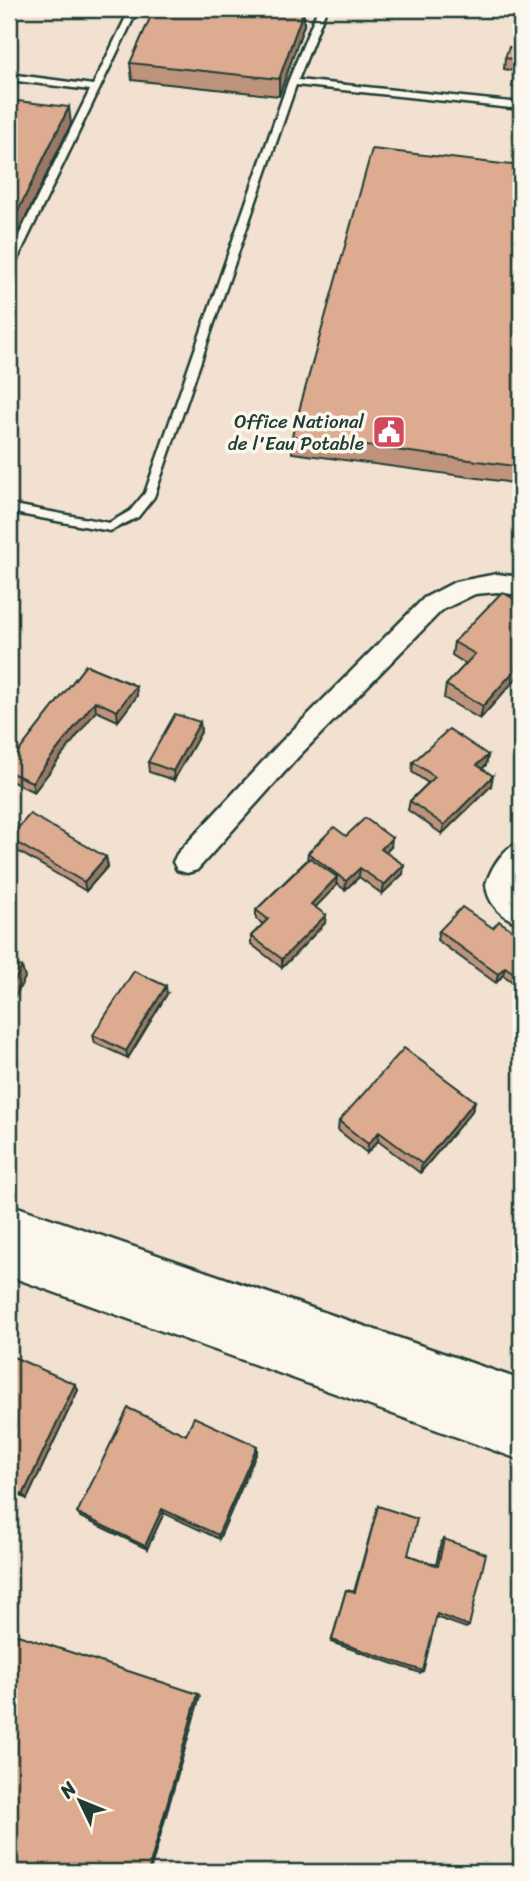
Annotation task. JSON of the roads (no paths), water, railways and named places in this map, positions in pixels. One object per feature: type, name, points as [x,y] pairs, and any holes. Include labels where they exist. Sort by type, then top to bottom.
[{"type":"street","points":[[187,862],[289,750],[433,604],[456,589],[470,586],[493,583],[521,586]]},
{"type":"street","points":[[521,853],[501,876],[498,886],[503,898],[521,912]]},
{"type":"street","points":[[9,1223],[506,1415]]},
{"type":"street","points":[[9,1257],[506,1415]]},
{"type":"lane","points":[[9,266],[134,9]]},
{"type":"lane","points":[[9,508],[110,527],[134,514],[150,494],[293,82],[321,9]]},
{"type":"lane","points":[[9,77],[95,88]]},
{"type":"lane","points":[[293,82],[521,106]]},
{"type":"place","name":"Office National de l'Eau Potable","points":[[389,432]]}]
